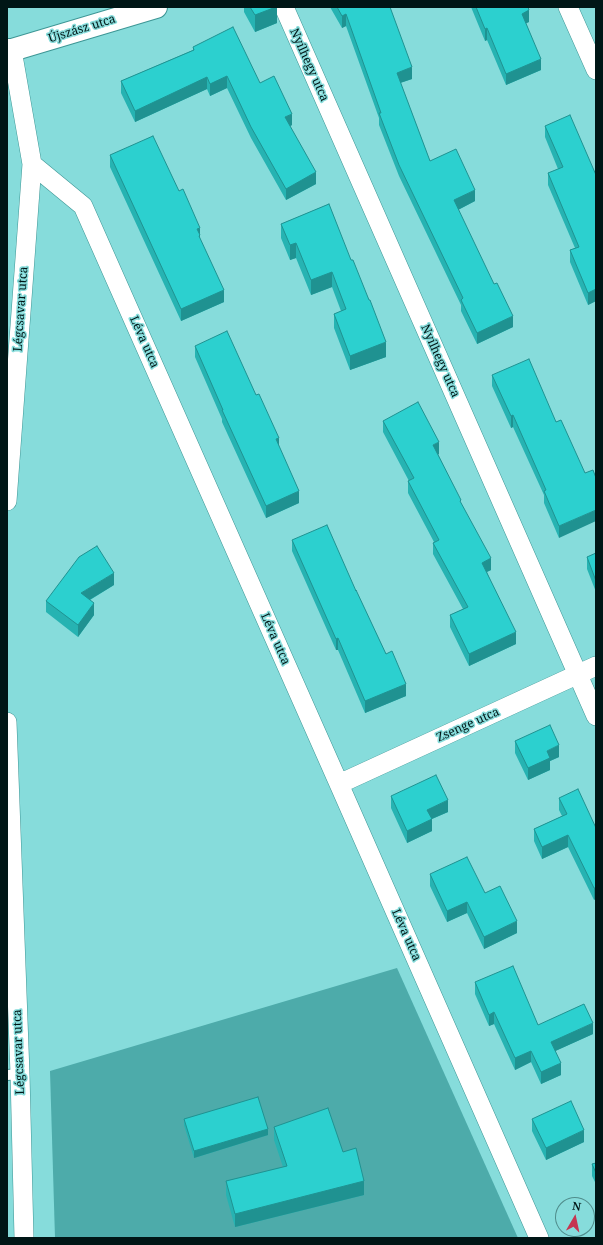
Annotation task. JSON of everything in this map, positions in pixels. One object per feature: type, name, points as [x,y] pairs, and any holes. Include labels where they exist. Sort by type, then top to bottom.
[{"type":"street","name":"Újszász utca","points":[[9,50],[156,7]]},
{"type":"street","name":"Nyílhegy utca","points":[[284,7],[596,716]]},
{"type":"street","points":[[568,7],[596,70]]},
{"type":"street","points":[[9,50],[32,164]]},
{"type":"street","name":"Légcsavar utca","points":[[7,501],[32,164]]},
{"type":"street","name":"Léva utca","points":[[32,164],[83,206],[539,1238]]},
{"type":"street","name":"Zsenge utca","points":[[339,784],[596,666]]},
{"type":"street","name":"Légcsavar utca","points":[[7,722],[14,1074],[24,1238]]},
{"type":"shaded area","points":[[397,968],[518,1238],[55,1238],[50,1071]]},
{"type":"building","points":[[250,7],[276,7],[255,15]]},
{"type":"building","points":[[337,7],[390,7],[412,67],[397,73],[430,161],[456,149],[475,190],[454,200],[494,284],[497,283],[513,316],[477,333],[461,300],[463,298],[399,165],[379,113],[381,113],[346,14],[342,16]]},
{"type":"building","points":[[476,7],[528,7],[529,10],[522,14],[541,59],[506,74],[487,28],[485,29]]},
{"type":"building","points":[[233,27],[260,83],[274,76],[292,114],[285,117],[316,172],[286,189],[251,127],[227,76],[210,84],[207,77],[135,111],[121,81],[194,50],[193,47]]},
{"type":"building","points":[[570,115],[596,175],[596,289],[588,293],[570,250],[579,247],[548,173],[563,167],[545,126]]},
{"type":"building","points":[[153,136],[179,191],[183,189],[200,228],[197,229],[200,235],[199,236],[224,290],[181,309],[110,155]]},
{"type":"building","points":[[329,204],[351,260],[353,260],[370,300],[386,342],[350,356],[334,314],[346,309],[332,272],[311,280],[296,243],[290,245],[281,224]]},
{"type":"building","points":[[227,331],[256,395],[259,394],[279,438],[276,439],[299,491],[266,506],[222,410],[195,346]]},
{"type":"building","points":[[529,359],[556,422],[561,420],[585,473],[593,470],[596,478],[596,510],[559,526],[544,491],[546,490],[513,415],[511,416],[492,375]]},
{"type":"building","points":[[418,402],[439,442],[433,445],[461,500],[460,501],[491,558],[482,563],[516,632],[469,654],[450,615],[468,607],[433,543],[439,540],[408,481],[414,478],[383,421]]},
{"type":"building","points":[[327,525],[386,654],[392,651],[406,684],[365,701],[338,638],[336,639],[292,540]]},
{"type":"building","points":[[97,546],[114,573],[81,593],[94,603],[78,625],[46,601],[79,557]]},
{"type":"building","points":[[596,553],[596,581],[587,557]]},
{"type":"building","points":[[550,725],[559,745],[547,751],[550,758],[528,768],[515,741]]},
{"type":"building","points":[[436,775],[448,800],[427,810],[432,819],[407,831],[391,796]]},
{"type":"building","points":[[578,789],[596,828],[596,888],[594,888],[568,835],[542,847],[534,829],[567,814],[559,798]]},
{"type":"building","points":[[467,857],[485,893],[500,886],[517,921],[484,937],[467,902],[447,911],[430,874]]},
{"type":"building","points":[[513,966],[538,1025],[584,1004],[593,1023],[551,1042],[561,1063],[541,1072],[531,1051],[515,1058],[494,1012],[489,1015],[475,982]]},
{"type":"building","points":[[258,1097],[268,1129],[194,1151],[184,1119]]},
{"type":"building","points":[[571,1101],[584,1130],[546,1148],[532,1119]]},
{"type":"building","points":[[328,1108],[343,1152],[356,1148],[364,1181],[235,1214],[226,1181],[287,1166],[274,1127]]},
{"type":"building","points":[[596,1163],[596,1173],[592,1164]]}]
